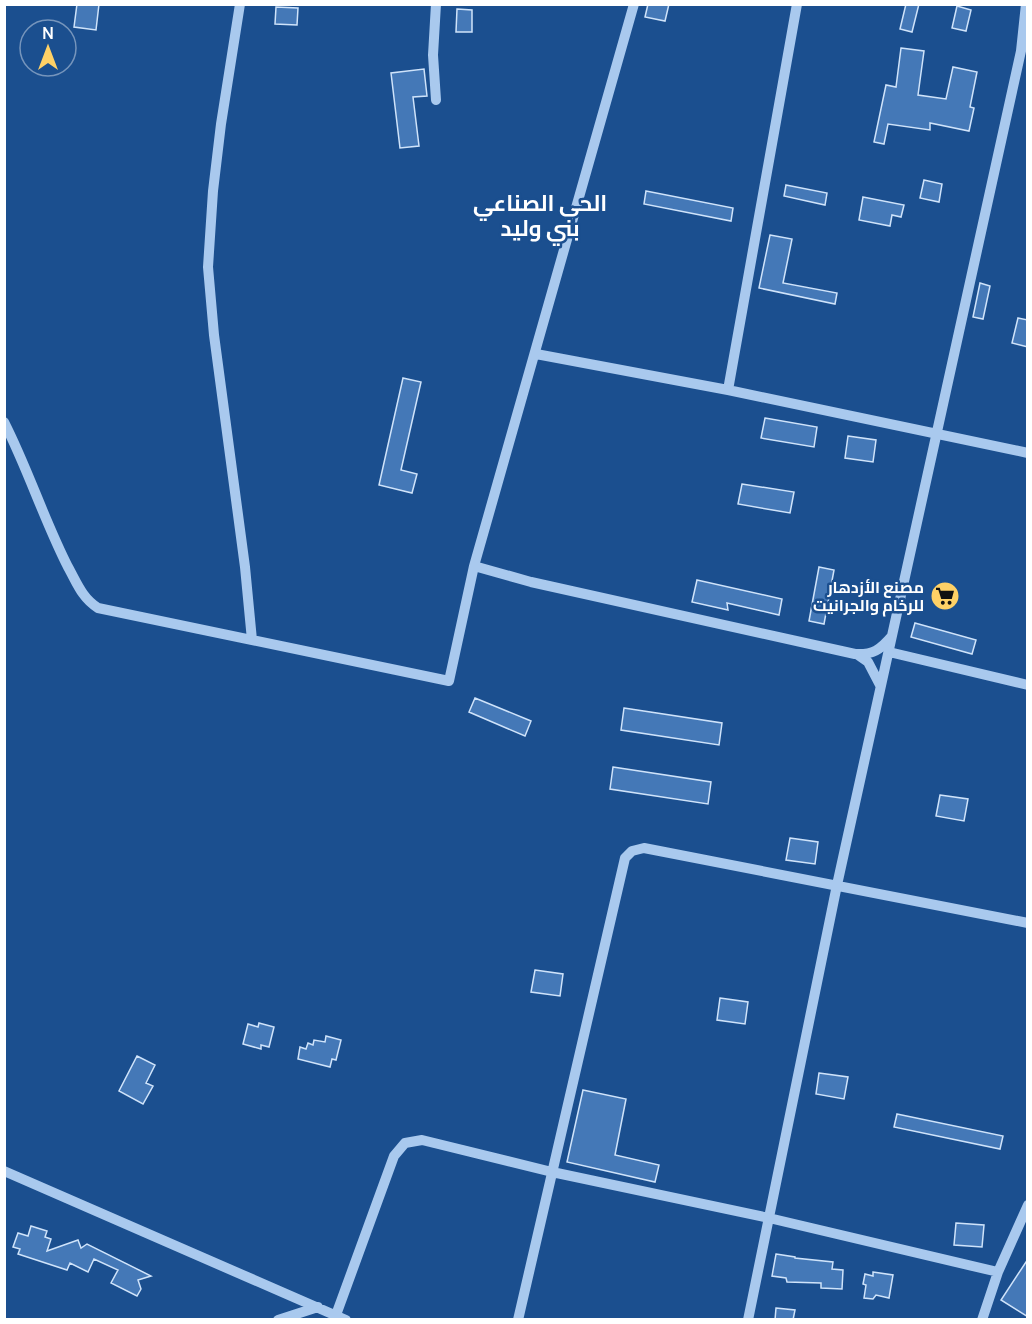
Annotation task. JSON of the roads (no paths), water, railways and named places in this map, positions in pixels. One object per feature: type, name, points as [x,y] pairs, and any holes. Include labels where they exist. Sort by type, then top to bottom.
[{"type":"street","points":[[240,4],[221,124],[213,191],[208,267],[214,334],[245,567],[252,640]]},
{"type":"street","points":[[436,4],[433,56],[436,100]]},
{"type":"street","points":[[4,422],[61,553],[87,601],[98,608],[449,681],[474,566],[634,4]]},
{"type":"street","points":[[728,390],[797,4]]},
{"type":"street","points":[[748,1320],[880,685],[894,634],[1021,51],[1026,4]]},
{"type":"street","points":[[536,354],[728,390],[1028,453]]},
{"type":"street","points":[[474,566],[543,584],[855,654],[868,655],[879,650],[894,634]]},
{"type":"street","points":[[889,652],[1028,686]]},
{"type":"street","points":[[855,654],[868,662],[880,685]]},
{"type":"street","points":[[518,1320],[625,858],[632,851],[644,848],[1028,923]]},
{"type":"street","points":[[4,1171],[341,1317],[394,1156],[405,1143],[422,1140],[552,1172],[769,1218],[998,1272]]},
{"type":"street","points":[[982,1320],[998,1272],[1027,1207]]},
{"type":"street","points":[[278,1320],[318,1307]]},
{"type":"place","name":"مصنع الأزدهار للرخام والجرانيت","points":[[945,596]]},
{"type":"district","name":"الحي الصناعي بني وليد","points":[[540,216]]}]
